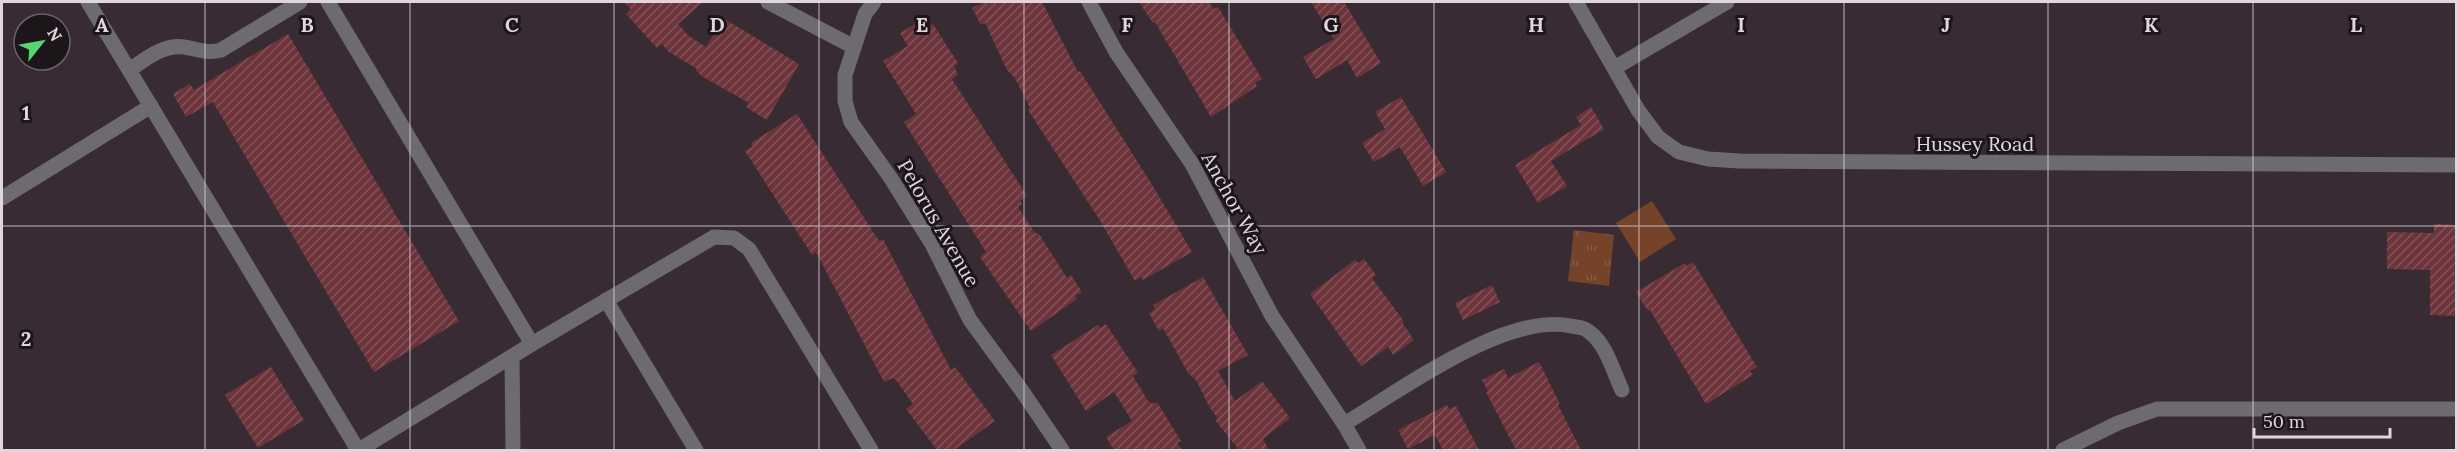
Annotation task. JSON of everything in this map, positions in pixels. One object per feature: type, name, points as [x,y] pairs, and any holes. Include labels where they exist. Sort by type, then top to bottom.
[{"type":"street","points":[[88,2],[358,450],[714,237],[734,238],[749,249],[871,450]]},
{"type":"street","points":[[129,70],[162,49],[172,46],[212,52],[221,50],[300,2]]},
{"type":"street","points":[[328,2],[532,344]]},
{"type":"street","points":[[768,2],[854,47]]},
{"type":"street","name":"Pelorus Avenue","points":[[874,2],[865,14],[845,75],[845,101],[851,122],[890,177],[932,244],[970,320],[1062,450]]},
{"type":"street","name":"Anchor Way","points":[[1089,2],[1116,52],[1192,164],[1272,316],[1344,424]]},
{"type":"street","name":"Hussey Road","points":[[1576,2],[1616,67],[1638,110],[1658,137],[1679,152],[1708,159],[2013,164],[2457,165]]},
{"type":"street","points":[[1616,67],[1727,2]]},
{"type":"street","points":[[2,198],[151,106]]},
{"type":"street","points":[[606,300],[696,450]]},
{"type":"street","points":[[1359,450],[1344,424],[1442,363],[1475,346],[1520,329],[1562,324],[1587,329],[1601,344],[1622,390]]},
{"type":"street","points":[[512,357],[513,450]]},
{"type":"street","points":[[2063,450],[2118,423],[2157,409],[2457,409]]},
{"type":"green space","points":[[1652,201],[1676,239],[1640,262],[1616,223]]},
{"type":"green space","points":[[1574,230],[1614,235],[1609,286],[1568,281]]},
{"type":"building","points":[[624,2],[703,2],[678,24],[689,36],[706,47],[723,18],[799,64],[767,120],[746,107],[749,103],[703,77],[696,71],[697,69],[669,52],[662,44],[657,48],[626,14],[631,9]]},
{"type":"building","points":[[984,2],[1042,2],[1078,72],[1080,71],[1151,183],[1192,252],[1143,280],[1141,277],[1135,281],[1099,219],[1028,110],[1030,108],[1015,78],[1007,70],[985,23],[981,25],[972,8]]},
{"type":"building","points":[[1139,2],[1209,2],[1214,9],[1218,7],[1262,79],[1255,83],[1257,86],[1211,117],[1155,22],[1153,23]]},
{"type":"building","points":[[1311,2],[1344,2],[1381,63],[1357,78],[1347,60],[1316,79],[1303,57],[1334,39]]},
{"type":"building","points":[[922,20],[929,26],[933,24],[958,63],[954,66],[958,75],[952,79],[1027,196],[1020,201],[1022,204],[1018,207],[1034,232],[1039,234],[1067,278],[1071,275],[1082,292],[1075,296],[1077,299],[1031,331],[980,257],[986,252],[904,122],[916,114],[883,61],[908,46],[900,33]]},
{"type":"building","points":[[288,34],[459,321],[374,372],[213,102],[186,117],[173,94],[190,84],[194,90]]},
{"type":"building","points":[[1401,97],[1446,172],[1423,186],[1400,147],[1374,162],[1362,143],[1385,129],[1375,112]]},
{"type":"building","points":[[1591,107],[1604,129],[1551,161],[1567,186],[1538,203],[1515,165],[1581,125],[1576,117]]},
{"type":"building","points":[[797,114],[879,241],[883,239],[951,370],[955,367],[995,421],[954,450],[937,450],[906,409],[913,404],[896,380],[893,378],[884,382],[816,252],[812,255],[745,151],[753,146],[751,143]]},
{"type":"building","points":[[2434,224],[2457,225],[2457,316],[2430,315],[2430,270],[2387,269],[2387,232],[2434,233]]},
{"type":"building","points":[[1364,259],[1376,275],[1372,278],[1403,320],[1403,324],[1414,340],[1393,355],[1388,347],[1361,366],[1310,294],[1355,260],[1358,263]]},
{"type":"building","points":[[1693,262],[1757,367],[1750,371],[1753,375],[1706,404],[1650,310],[1648,311],[1636,292],[1685,263],[1687,266]]},
{"type":"building","points":[[1203,277],[1248,355],[1218,371],[1235,401],[1262,381],[1290,418],[1263,439],[1269,450],[1239,450],[1215,420],[1218,419],[1196,380],[1188,373],[1163,328],[1159,331],[1149,313],[1155,309],[1153,305]]},
{"type":"building","points":[[1492,285],[1500,302],[1463,320],[1455,303]]},
{"type":"building","points":[[1106,324],[1138,373],[1133,376],[1148,401],[1153,404],[1157,402],[1181,441],[1177,443],[1182,450],[1114,450],[1106,437],[1132,421],[1114,392],[1086,411],[1051,355],[1098,325],[1100,328]]},
{"type":"building","points":[[1539,362],[1581,450],[1516,450],[1486,392],[1488,391],[1482,380],[1504,369],[1508,378]]},
{"type":"building","points":[[271,367],[304,420],[258,448],[225,395]]},
{"type":"building","points":[[1447,405],[1449,409],[1456,406],[1479,450],[1443,450],[1435,435],[1408,449],[1398,430]]}]
